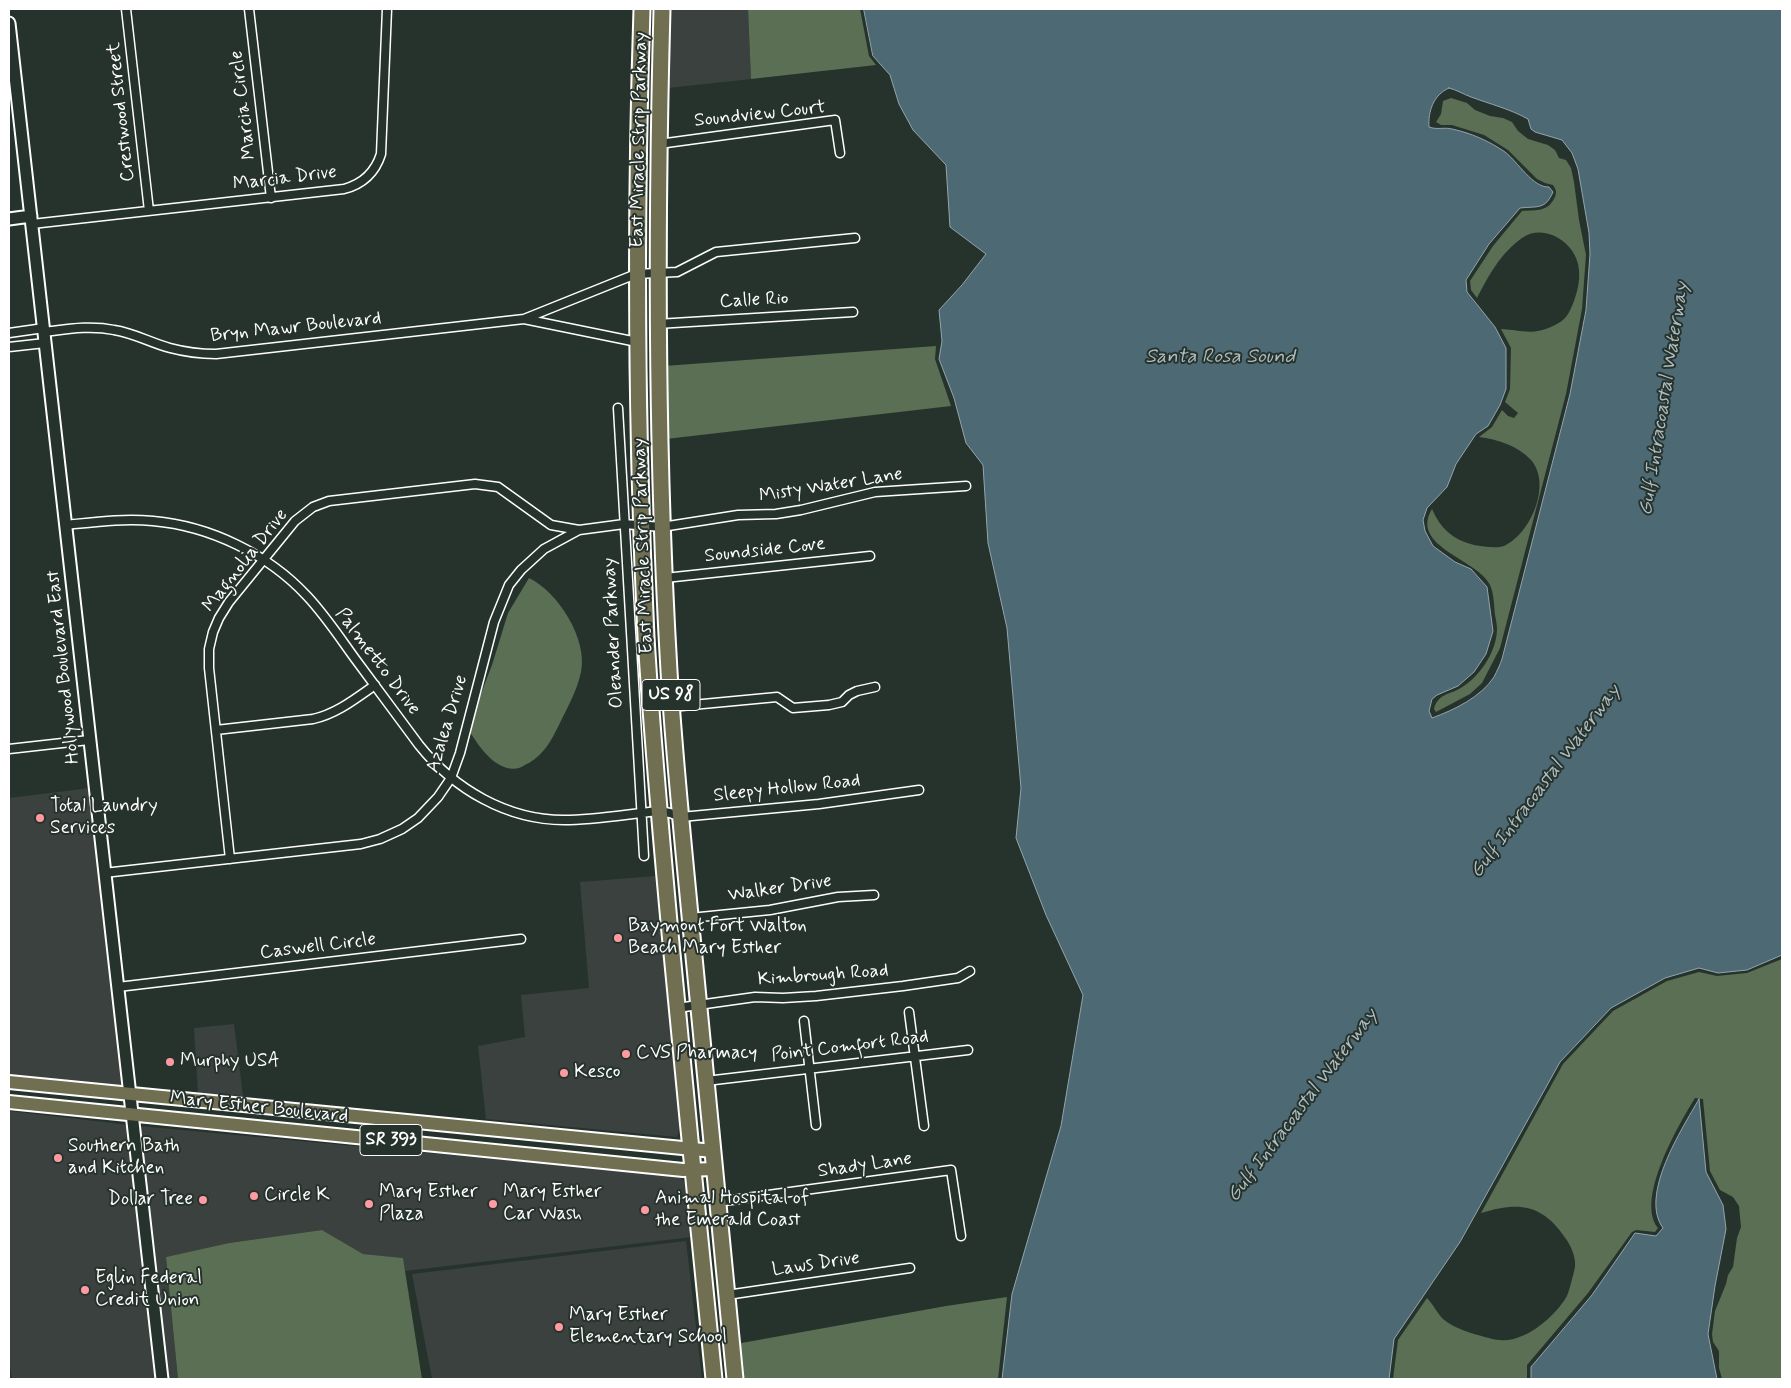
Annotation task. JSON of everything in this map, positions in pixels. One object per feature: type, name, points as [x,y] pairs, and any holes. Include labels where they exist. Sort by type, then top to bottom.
[{"type":"highway","name":"East Miracle Strip Parkway","points":[[642,9],[636,274],[641,525],[659,811],[714,1379]]},
{"type":"highway","name":"East Miracle Strip Parkway","points":[[662,9],[658,144],[657,324],[664,578],[681,817],[735,1379]]},
{"type":"highway","points":[[640,68],[660,68]]},
{"type":"main road","name":"Mary Esther Boulevard","points":[[9,1082],[713,1152]]},
{"type":"main road","name":"Mary Esther Boulevard","points":[[9,1102],[693,1171],[715,1169]]},
{"type":"street","name":"Crestwood Street","points":[[126,9],[149,212]]},
{"type":"street","name":"Marcia Circle","points":[[249,9],[271,198]]},
{"type":"street","name":"Marcia Drive","points":[[32,220],[149,212],[349,188],[360,184],[374,171],[383,144],[387,9]]},
{"type":"street","name":"Hollywood Boulevard East","points":[[9,23],[13,93],[32,220],[162,1379]]},
{"type":"street","name":"Soundview Court","points":[[658,144],[835,120],[840,152]]},
{"type":"street","points":[[9,218],[32,220]]},
{"type":"street","points":[[636,274],[677,272],[716,252],[855,238]]},
{"type":"street","name":"Bryn Mawr Boulevard","points":[[9,347],[45,334],[84,327],[109,329],[169,348],[193,353],[216,354],[524,319],[636,274]]},
{"type":"street","name":"Calle Rio","points":[[657,324],[853,312]]},
{"type":"street","name":"Bryn Mawr Boulevard","points":[[524,319],[637,342]]},
{"type":"street","name":"Bryn Mawr Boulevard","points":[[9,333],[45,334]]},
{"type":"street","name":"Oleander Parkway","points":[[618,408],[644,856]]},
{"type":"street","name":"Magnolia Drive","points":[[230,859],[209,668],[209,649],[219,618],[262,560],[295,521],[313,507],[329,501],[460,485],[485,484],[498,487],[551,525],[578,530]]},
{"type":"street","name":"Misty Water Lane","points":[[641,525],[662,527],[711,521],[738,515],[776,514],[801,510],[875,492],[966,486]]},
{"type":"street","name":"Palmetto Drive","points":[[66,525],[133,520],[176,524],[217,536],[243,548],[278,570],[308,597],[428,757],[468,791],[496,806],[535,817],[565,820],[659,811]]},
{"type":"street","name":"Azalea Drive","points":[[104,873],[352,845],[380,839],[402,829],[418,818],[438,797],[451,778],[460,753],[494,622],[509,585],[535,556],[578,530],[624,524],[641,525]]},
{"type":"street","name":"Soundside Cove","points":[[664,578],[870,556]]},
{"type":"street","points":[[216,730],[313,720],[341,709],[375,686]]},
{"type":"street","points":[[672,707],[777,697],[787,706],[797,709],[837,704],[842,702],[849,694],[875,687]]},
{"type":"street","points":[[9,749],[89,740]]},
{"type":"street","name":"Sleepy Hollow Road","points":[[659,811],[670,812],[681,817],[819,804],[919,790]]},
{"type":"street","name":"Walker Drive","points":[[690,918],[770,910],[838,897],[874,895]]},
{"type":"street","name":"Caswell Circle","points":[[118,987],[521,939]]},
{"type":"street","name":"Kimbrough Road","points":[[677,1008],[755,997],[816,996],[903,986],[958,978],[970,971]]},
{"type":"street","points":[[909,1012],[924,1126]]},
{"type":"street","points":[[804,1021],[816,1126]]},
{"type":"street","name":"Point Comfort Road","points":[[706,1081],[968,1050]]},
{"type":"street","name":"Shady Lane","points":[[717,1202],[952,1170],[961,1236]]},
{"type":"street","name":"Laws Drive","points":[[727,1295],[910,1268]]},
{"type":"shaded area","points":[[669,9],[748,9],[751,79],[668,88]]},
{"type":"shaded area","points":[[90,788],[124,1087],[9,1076],[9,798]]},
{"type":"shaded area","points":[[655,876],[680,1125],[677,1137],[486,1119],[478,1046],[525,1037],[521,995],[589,988],[580,882]]},
{"type":"shaded area","points":[[234,1024],[243,1096],[198,1093],[194,1028]]},
{"type":"shaded area","points":[[9,1111],[129,1125],[157,1379],[12,1379],[9,1361]]},
{"type":"shaded area","points":[[139,1126],[676,1176],[683,1180],[686,1186],[692,1237],[405,1271],[402,1258],[363,1254],[322,1230],[229,1243],[166,1257],[178,1379],[167,1379]]},
{"type":"shaded area","name":"Mary Esther Elementary School","points":[[686,1241],[702,1379],[432,1379],[412,1274]]},
{"type":"green space","points":[[748,9],[860,9],[869,56],[876,65],[751,79]]},
{"type":"green space","points":[[1451,98],[1467,103],[1475,110],[1490,116],[1512,122],[1518,131],[1528,139],[1548,145],[1555,150],[1559,158],[1566,160],[1571,168],[1574,182],[1586,255],[1582,309],[1566,394],[1500,648],[1482,683],[1470,694],[1436,712],[1434,709],[1438,700],[1459,689],[1480,672],[1490,656],[1496,639],[1497,628],[1490,585],[1473,568],[1437,543],[1430,533],[1427,522],[1432,509],[1443,527],[1460,540],[1474,545],[1497,547],[1504,546],[1514,540],[1530,520],[1539,495],[1537,470],[1531,460],[1507,444],[1479,437],[1492,427],[1502,410],[1508,416],[1514,418],[1518,413],[1505,402],[1510,389],[1511,348],[1501,329],[1533,332],[1557,324],[1564,319],[1570,310],[1577,292],[1579,279],[1578,264],[1570,248],[1556,237],[1539,232],[1522,238],[1507,251],[1491,273],[1477,298],[1471,290],[1470,281],[1493,246],[1522,211],[1545,208],[1552,202],[1556,192],[1553,185],[1537,179],[1508,150],[1484,135],[1452,125],[1441,125],[1436,122],[1441,114],[1443,101]]},
{"type":"green space","points":[[936,346],[935,359],[951,406],[666,439],[664,366]]},
{"type":"green space","points":[[529,578],[550,594],[568,618],[580,645],[581,672],[572,699],[547,747],[529,763],[519,768],[511,769],[503,767],[490,758],[470,732],[508,613]]},
{"type":"green space","points":[[1782,959],[1782,1379],[1722,1379],[1719,1368],[1719,1351],[1713,1342],[1712,1334],[1715,1311],[1728,1275],[1733,1267],[1737,1238],[1741,1227],[1739,1206],[1733,1197],[1720,1190],[1710,1171],[1703,1099],[1695,1098],[1670,1143],[1655,1181],[1652,1215],[1658,1228],[1655,1232],[1636,1230],[1632,1232],[1588,1293],[1527,1365],[1527,1379],[1393,1379],[1398,1340],[1427,1298],[1443,1319],[1453,1325],[1492,1339],[1509,1340],[1529,1333],[1538,1327],[1555,1312],[1567,1296],[1575,1267],[1574,1256],[1566,1239],[1548,1218],[1529,1208],[1519,1207],[1507,1207],[1481,1213],[1563,1064],[1613,1011],[1667,981],[1699,972],[1717,976],[1747,973]]},
{"type":"green space","points":[[322,1230],[363,1254],[403,1258],[422,1379],[178,1379],[166,1257],[229,1243]]},
{"type":"green space","points":[[1007,1297],[998,1379],[740,1379],[736,1344],[946,1306]]},
{"type":"water","name":"Santa Rosa Sound","points":[[864,9],[1782,9],[1782,955],[1747,970],[1718,973],[1699,968],[1665,978],[1611,1008],[1560,1062],[1460,1242],[1394,1339],[1389,1379],[1002,1379],[1012,1294],[1061,1126],[1083,995],[1046,915],[1016,838],[1021,788],[1007,628],[988,543],[983,465],[966,443],[954,398],[939,359],[942,341],[939,310],[962,285],[986,254],[950,227],[946,165],[913,130],[899,104],[890,75],[873,56]],"holes":[[[1449,88],[1521,115],[1528,119],[1531,129],[1535,132],[1562,140],[1572,153],[1578,169],[1589,233],[1590,254],[1586,310],[1570,394],[1502,659],[1494,677],[1482,691],[1458,707],[1432,718],[1429,711],[1432,699],[1458,686],[1474,672],[1486,654],[1493,631],[1487,587],[1471,569],[1455,562],[1433,546],[1425,531],[1423,520],[1427,508],[1447,487],[1456,464],[1476,434],[1488,426],[1500,405],[1506,389],[1506,348],[1495,327],[1467,292],[1466,280],[1489,244],[1520,208],[1540,206],[1547,202],[1553,192],[1549,187],[1543,186],[1531,179],[1510,156],[1486,141],[1449,128],[1429,127],[1429,116],[1435,99]]]},
{"type":"water","points":[[1699,1099],[1706,1172],[1723,1205],[1726,1229],[1708,1334],[1717,1379],[1531,1379],[1531,1367],[1592,1295],[1635,1233],[1656,1236],[1663,1228],[1657,1214],[1656,1198],[1659,1181],[1674,1144]]},
{"type":"place","name":"Total Laundry Services","points":[[40,818]]},
{"type":"place","name":"Baymont Fort Walton Beach Mary Esther","points":[[618,938]]},
{"type":"place","name":"CVS Pharmacy","points":[[626,1054]]},
{"type":"place","name":"Murphy USA","points":[[170,1062]]},
{"type":"place","name":"Kesco","points":[[564,1073]]},
{"type":"place","name":"Southern Bath and Kitchen","points":[[58,1158]]},
{"type":"place","name":"Circle K","points":[[254,1196]]},
{"type":"place","name":"Dollar Tree","points":[[203,1200]]},
{"type":"place","name":"Mary Esther Plaza","points":[[369,1204]]},
{"type":"place","name":"Mary Esther Car Wash","points":[[493,1204]]},
{"type":"place","name":"Animal Hospital of the Emerald Coast","points":[[645,1210]]},
{"type":"place","name":"Eglin Federal Credit Union","points":[[85,1290]]},
{"type":"place","name":"Mary Esther Elementary School","points":[[559,1327]]},
{"type":"water label","name":"Gulf Intracoastal Waterway","points":[[1665,399]]},
{"type":"water label","name":"Gulf Intracoastal Waterway","points":[[1546,782]]},
{"type":"water label","name":"Gulf Intracoastal Waterway","points":[[1303,1106]]}]
